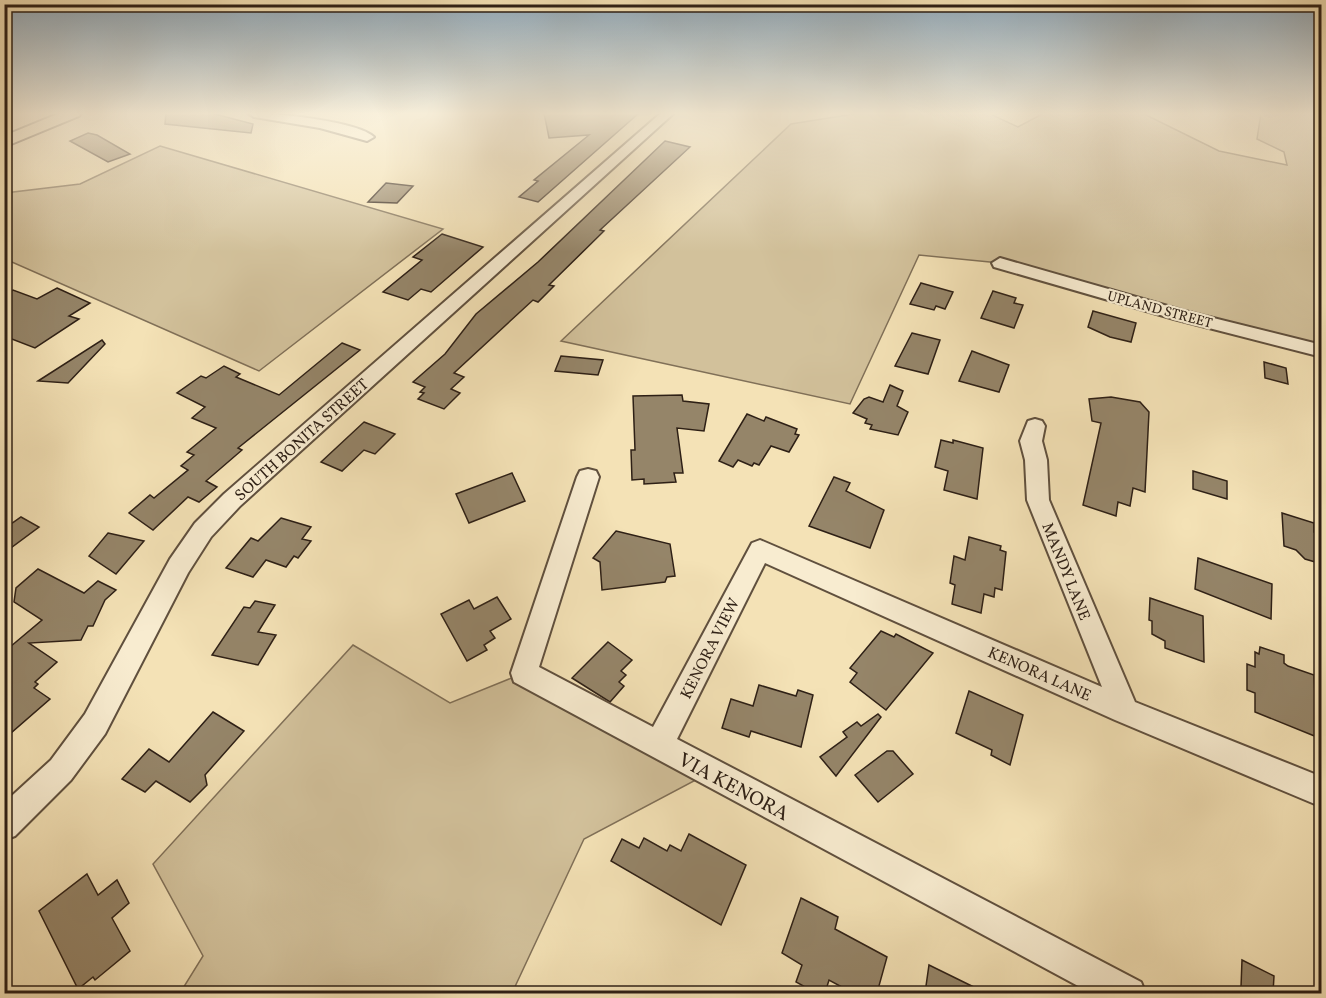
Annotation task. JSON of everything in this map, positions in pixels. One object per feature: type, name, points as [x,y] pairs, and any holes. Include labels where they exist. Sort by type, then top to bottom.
[{"type":"street","name":"SOUTH BONITA STREET","points":[[4,825],[61,770],[95,724],[179,566],[203,531],[232,500],[616,160]]},
{"type":"street","name":"UPLAND STREET","points":[[1000,264],[1180,315],[1322,351]]},
{"type":"street","name":"MANDY LANE","points":[[1035,426],[1032,441],[1036,460],[1038,500],[1125,711]]},
{"type":"street","name":"VIA KENORA","points":[[588,477],[524,674],[1129,993]]},
{"type":"street","name":"KENORA LANE","points":[[760,550],[1125,711],[1322,792]]},
{"type":"street","name":"KENORA VIEW","points":[[658,746],[760,550]]},
{"type":"shaded area","points":[[131,160],[206,160],[443,229],[259,371],[5,259],[5,193],[80,184]]},
{"type":"shaded area","points":[[753,160],[1261,160],[1287,165],[1286,160],[1321,160],[1321,352],[1000,263],[919,255],[850,404],[561,341]]},
{"type":"shaded area","points":[[353,645],[450,703],[524,673],[709,773],[584,839],[512,993],[180,993],[203,956],[153,864]]},
{"type":"building","points":[[559,160],[586,160],[538,202],[519,197],[538,181],[534,180]]},
{"type":"building","points":[[646,160],[676,160],[600,230],[604,231],[549,285],[554,286],[538,302],[533,300],[454,373],[464,377],[451,389],[460,393],[444,409],[418,399],[424,393],[420,392],[425,387],[413,382],[445,354],[476,314],[538,262]]},
{"type":"building","points":[[386,183],[413,186],[397,203],[368,202]]},
{"type":"building","points":[[442,234],[483,247],[431,292],[421,289],[408,300],[383,292],[422,260],[413,257]]},
{"type":"building","points":[[921,283],[953,292],[945,309],[936,306],[934,310],[910,304]]},
{"type":"building","points":[[57,288],[90,303],[69,316],[79,319],[35,348],[4,336],[4,295],[13,290],[37,299]]},
{"type":"building","points":[[993,291],[1016,298],[1014,303],[1023,305],[1014,328],[981,318]]},
{"type":"building","points":[[1093,311],[1136,323],[1131,342],[1110,337],[1088,327]]},
{"type":"building","points":[[912,333],[940,340],[928,374],[895,366]]},
{"type":"building","points":[[102,340],[105,344],[68,383],[38,381]]},
{"type":"building","points":[[342,343],[360,350],[238,448],[242,450],[206,481],[217,487],[199,502],[188,497],[153,530],[129,513],[150,495],[154,498],[188,470],[181,466],[194,455],[187,452],[216,428],[192,418],[205,407],[177,393],[201,376],[206,378],[224,366],[240,374],[236,377],[279,395]]},
{"type":"building","points":[[972,351],[1009,365],[999,392],[959,381]]},
{"type":"building","points":[[561,356],[603,360],[598,375],[555,371]]},
{"type":"building","points":[[1264,362],[1286,368],[1288,384],[1265,378]]},
{"type":"building","points":[[890,385],[903,391],[897,406],[908,412],[898,435],[870,429],[872,425],[865,423],[867,419],[853,413],[864,399],[869,397],[883,402]]},
{"type":"building","points":[[682,395],[683,401],[709,404],[704,431],[677,428],[683,473],[674,473],[676,482],[644,484],[644,479],[632,480],[631,450],[635,450],[633,396]]},
{"type":"building","points":[[1111,397],[1140,402],[1149,412],[1145,492],[1133,488],[1130,506],[1118,502],[1116,516],[1083,505],[1101,423],[1092,421],[1089,399]]},
{"type":"building","points":[[747,414],[764,421],[766,417],[797,429],[795,434],[799,435],[789,452],[771,446],[759,465],[754,463],[752,466],[738,460],[733,467],[719,461]]},
{"type":"building","points":[[364,422],[395,434],[375,454],[364,450],[342,471],[321,462]]},
{"type":"building","points":[[941,440],[953,443],[953,440],[983,448],[977,499],[944,490],[948,471],[935,467]]},
{"type":"building","points":[[1193,471],[1227,481],[1227,499],[1193,489]]},
{"type":"building","points":[[512,473],[525,501],[469,523],[456,494]]},
{"type":"building","points":[[834,477],[850,483],[846,491],[884,510],[870,548],[809,526]]},
{"type":"building","points":[[1282,513],[1314,523],[1314,532],[1322,538],[1322,564],[1305,559],[1296,550],[1284,546]]},
{"type":"building","points":[[21,517],[39,527],[4,553],[4,529]]},
{"type":"building","points":[[281,518],[311,527],[302,539],[311,541],[298,558],[294,556],[286,567],[266,560],[253,577],[226,568],[251,538],[258,541]]},
{"type":"building","points":[[616,531],[670,544],[675,576],[667,577],[665,582],[602,590],[600,562],[593,558]]},
{"type":"building","points":[[108,533],[144,541],[116,574],[89,556]]},
{"type":"building","points":[[969,537],[1001,546],[1000,550],[1006,552],[1002,590],[995,588],[994,597],[984,594],[981,613],[952,604],[955,585],[950,583],[954,556],[965,560]]},
{"type":"building","points":[[1198,558],[1272,584],[1271,619],[1195,589]]},
{"type":"building","points":[[38,569],[84,593],[98,581],[116,590],[105,600],[93,626],[88,626],[81,640],[29,643],[57,662],[35,682],[38,684],[34,688],[50,699],[4,739],[4,652],[42,620],[14,602],[16,588]]},
{"type":"building","points":[[497,597],[511,619],[490,631],[495,638],[484,645],[487,650],[467,661],[441,614],[469,600],[474,609]]},
{"type":"building","points":[[1150,598],[1203,616],[1204,662],[1165,648],[1165,641],[1152,634],[1152,621],[1149,620]]},
{"type":"building","points":[[255,601],[275,605],[258,632],[276,635],[258,665],[212,655],[244,607],[250,608]]},
{"type":"building","points":[[881,631],[894,637],[896,634],[933,653],[886,710],[850,682],[857,673],[850,668]]},
{"type":"building","points":[[608,642],[632,660],[621,671],[626,675],[619,682],[624,686],[610,702],[572,678]]},
{"type":"building","points":[[1260,647],[1284,655],[1284,663],[1288,666],[1314,675],[1317,737],[1255,712],[1255,693],[1247,690],[1247,664],[1255,667],[1255,652],[1259,654]]},
{"type":"building","points":[[759,685],[796,696],[798,690],[813,695],[801,747],[751,731],[749,737],[722,728],[731,699],[753,706]]},
{"type":"building","points":[[969,691],[1023,715],[1010,765],[991,755],[992,750],[956,733]]},
{"type":"building","points":[[213,712],[244,731],[205,775],[207,785],[190,802],[156,781],[145,792],[122,779],[149,749],[169,762]]},
{"type":"building","points":[[878,714],[881,717],[836,776],[820,757],[847,737],[843,732],[857,722],[861,726]]},
{"type":"building","points":[[887,751],[893,751],[913,774],[878,802],[855,775]]},
{"type":"building","points":[[689,834],[746,865],[721,925],[611,861],[622,839],[639,848],[644,838],[667,851],[670,845],[681,851]]},
{"type":"building","points":[[87,874],[98,895],[117,880],[129,903],[112,918],[130,951],[95,980],[93,977],[78,989],[39,911]]},
{"type":"building","points":[[801,898],[838,917],[835,929],[887,957],[877,993],[853,993],[829,980],[825,993],[816,993],[796,982],[802,965],[782,953]]},
{"type":"building","points":[[1242,960],[1274,976],[1273,993],[1254,993],[1241,987]]},
{"type":"building","points":[[929,965],[986,993],[925,993]]}]
